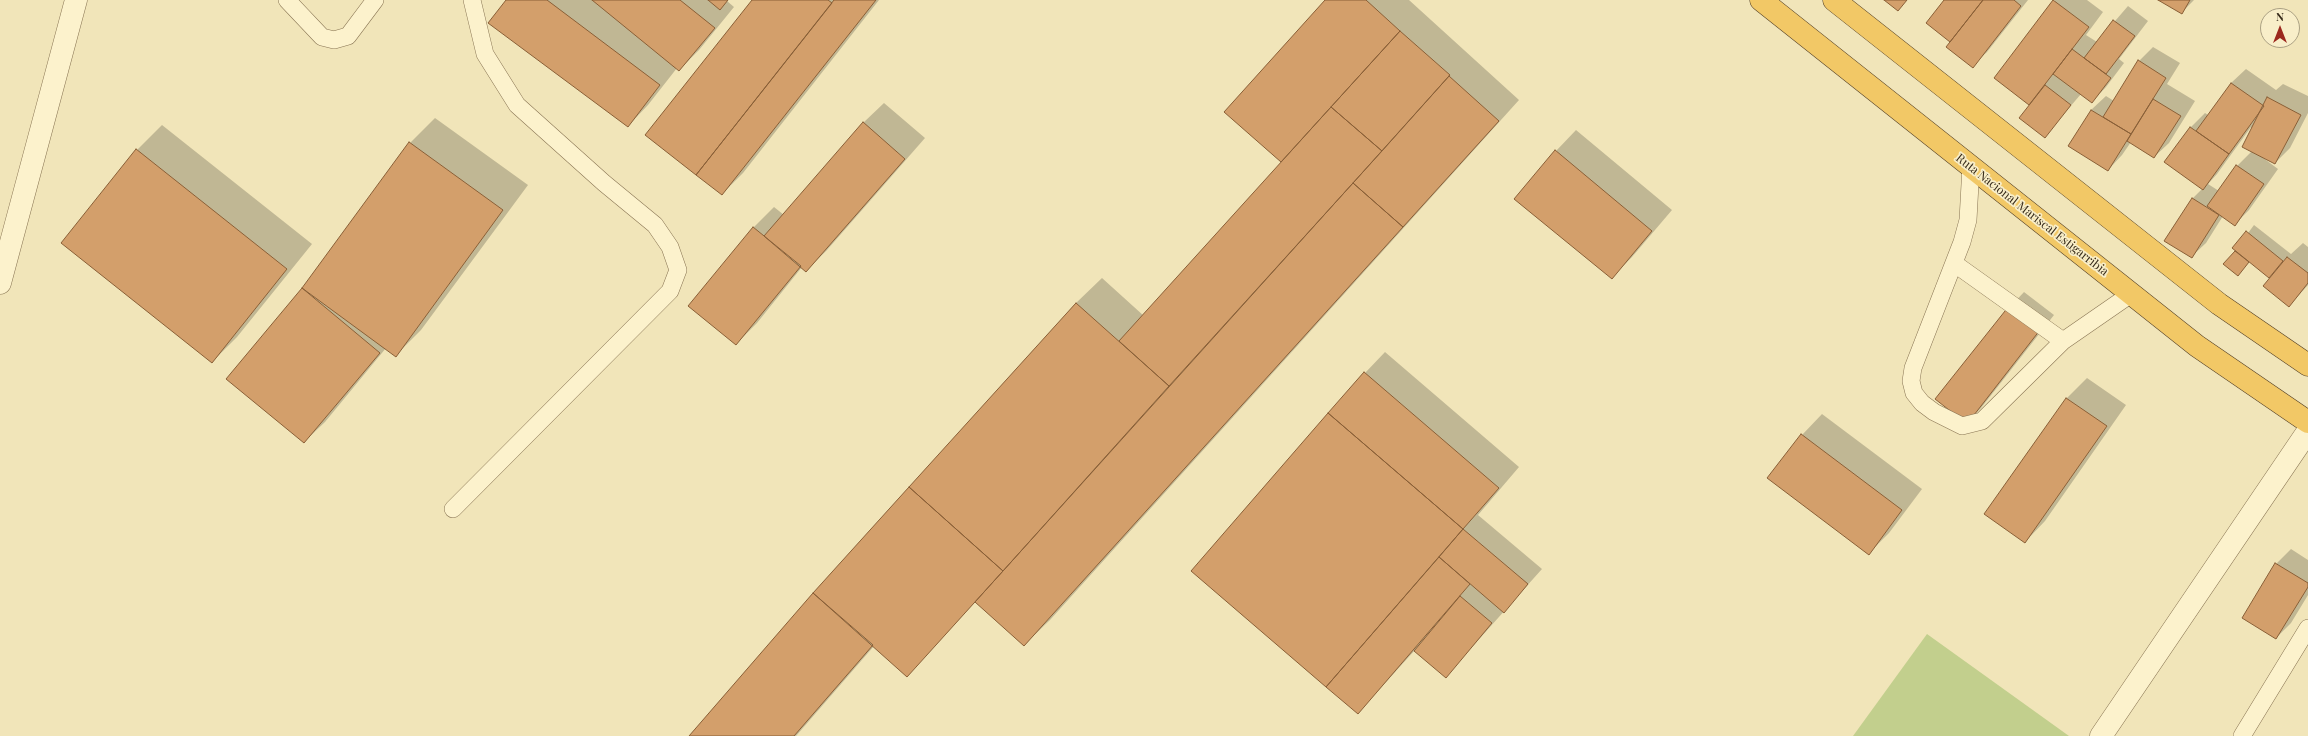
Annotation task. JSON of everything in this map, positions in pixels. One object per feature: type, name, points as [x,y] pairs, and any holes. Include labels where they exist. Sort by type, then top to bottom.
[{"type":"highway","name":"Ruta Nacional Mariscal Estigarribia","points":[[1761,0],[2197,346],[2308,422]]},
{"type":"highway","points":[[1834,0],[2219,304],[2308,365]]},
{"type":"street","points":[[0,282],[76,0]]},
{"type":"street","points":[[2101,736],[2308,431]]},
{"type":"lane","points":[[287,0],[322,37],[334,40],[348,36],[375,0]]},
{"type":"lane","points":[[453,509],[670,292],[678,270],[670,247],[655,225],[604,183],[517,105],[485,54],[472,0]]},
{"type":"lane","points":[[1971,166],[1968,220],[1954,264],[1913,368],[1911,381],[1914,393],[1922,403],[1934,412],[1962,426],[1982,421],[2063,341],[2131,294]]},
{"type":"lane","points":[[1954,264],[2063,341]]},
{"type":"lane","points":[[2242,736],[2308,628]]},
{"type":"green space","points":[[1927,634],[2069,736],[1853,736]]},
{"type":"building","points":[[506,0],[547,0],[660,85],[628,127],[488,23]]},
{"type":"building","points":[[592,0],[680,0],[715,28],[679,71]]},
{"type":"building","points":[[708,0],[728,0],[720,10]]},
{"type":"building","points":[[752,0],[828,0],[832,3],[696,175],[645,135]]},
{"type":"building","points":[[834,0],[876,0],[722,195],[696,175]]},
{"type":"building","points":[[1325,0],[1366,0],[1400,31],[1281,162],[1224,112]]},
{"type":"building","points":[[1884,0],[1907,0],[1898,11]]},
{"type":"building","points":[[1944,0],[1983,0],[1950,42],[1926,23]]},
{"type":"building","points":[[1983,0],[2014,0],[2021,6],[1973,68],[1946,47]]},
{"type":"building","points":[[2053,0],[2089,27],[2029,105],[1994,78]]},
{"type":"building","points":[[2158,0],[2190,0],[2182,14]]},
{"type":"building","points":[[2113,20],[2135,36],[2106,74],[2084,58]]},
{"type":"building","points":[[1400,31],[1450,75],[1382,151],[1331,107]]},
{"type":"building","points":[[2072,49],[2111,78],[2092,103],[2053,74]]},
{"type":"building","points":[[2138,60],[2166,78],[2131,134],[2103,117]]},
{"type":"building","points":[[1449,76],[1499,121],[1403,227],[1353,183]]},
{"type":"building","points":[[2231,83],[2264,106],[2229,154],[2196,131]]},
{"type":"building","points":[[2045,85],[2071,105],[2045,138],[2019,118]]},
{"type":"building","points":[[2267,97],[2301,115],[2275,164],[2242,147]]},
{"type":"building","points":[[2153,99],[2181,116],[2154,158],[2127,141]]},
{"type":"building","points":[[1331,107],[1382,151],[1169,386],[1119,341]]},
{"type":"building","points":[[2091,110],[2131,134],[2108,171],[2068,146]]},
{"type":"building","points":[[863,122],[905,159],[806,272],[764,236]]},
{"type":"building","points":[[2190,127],[2229,154],[2203,190],[2164,162]]},
{"type":"building","points":[[409,142],[503,210],[396,357],[302,288]]},
{"type":"building","points":[[136,149],[287,269],[212,363],[61,243]]},
{"type":"building","points":[[1555,150],[1652,231],[1612,279],[1514,199]]},
{"type":"building","points":[[2236,165],[2264,184],[2235,226],[2207,206]]},
{"type":"building","points":[[1353,183],[1403,227],[1024,646],[975,602]]},
{"type":"building","points":[[2192,198],[2219,215],[2192,258],[2164,241]]},
{"type":"building","points":[[753,227],[801,266],[736,345],[688,306]]},
{"type":"building","points":[[2246,231],[2283,261],[2269,278],[2232,248]]},
{"type":"building","points":[[2235,251],[2249,262],[2238,276],[2223,264]]},
{"type":"building","points":[[2287,257],[2308,273],[2308,283],[2289,307],[2263,286]]},
{"type":"building","points":[[302,288],[380,353],[304,443],[226,379]]},
{"type":"building","points":[[1076,303],[1169,386],[1003,571],[909,487]]},
{"type":"building","points":[[2009,306],[2040,330],[1967,424],[1935,399]]},
{"type":"building","points":[[1364,372],[1499,488],[1463,529],[1328,413]]},
{"type":"building","points":[[2066,398],[2107,426],[2025,543],[1984,514]]},
{"type":"building","points":[[1328,413],[1463,529],[1326,687],[1191,571]]},
{"type":"building","points":[[1801,434],[1902,510],[1869,555],[1767,478]]},
{"type":"building","points":[[909,487],[1003,571],[907,677],[813,593]]},
{"type":"building","points":[[1463,529],[1528,584],[1504,613],[1439,557]]},
{"type":"building","points":[[1439,557],[1470,584],[1358,714],[1326,687]]},
{"type":"building","points":[[2275,563],[2308,583],[2308,587],[2276,639],[2242,618]]},
{"type":"building","points":[[813,593],[873,645],[794,736],[689,736]]},
{"type":"building","points":[[1460,596],[1492,623],[1446,678],[1414,651]]}]
